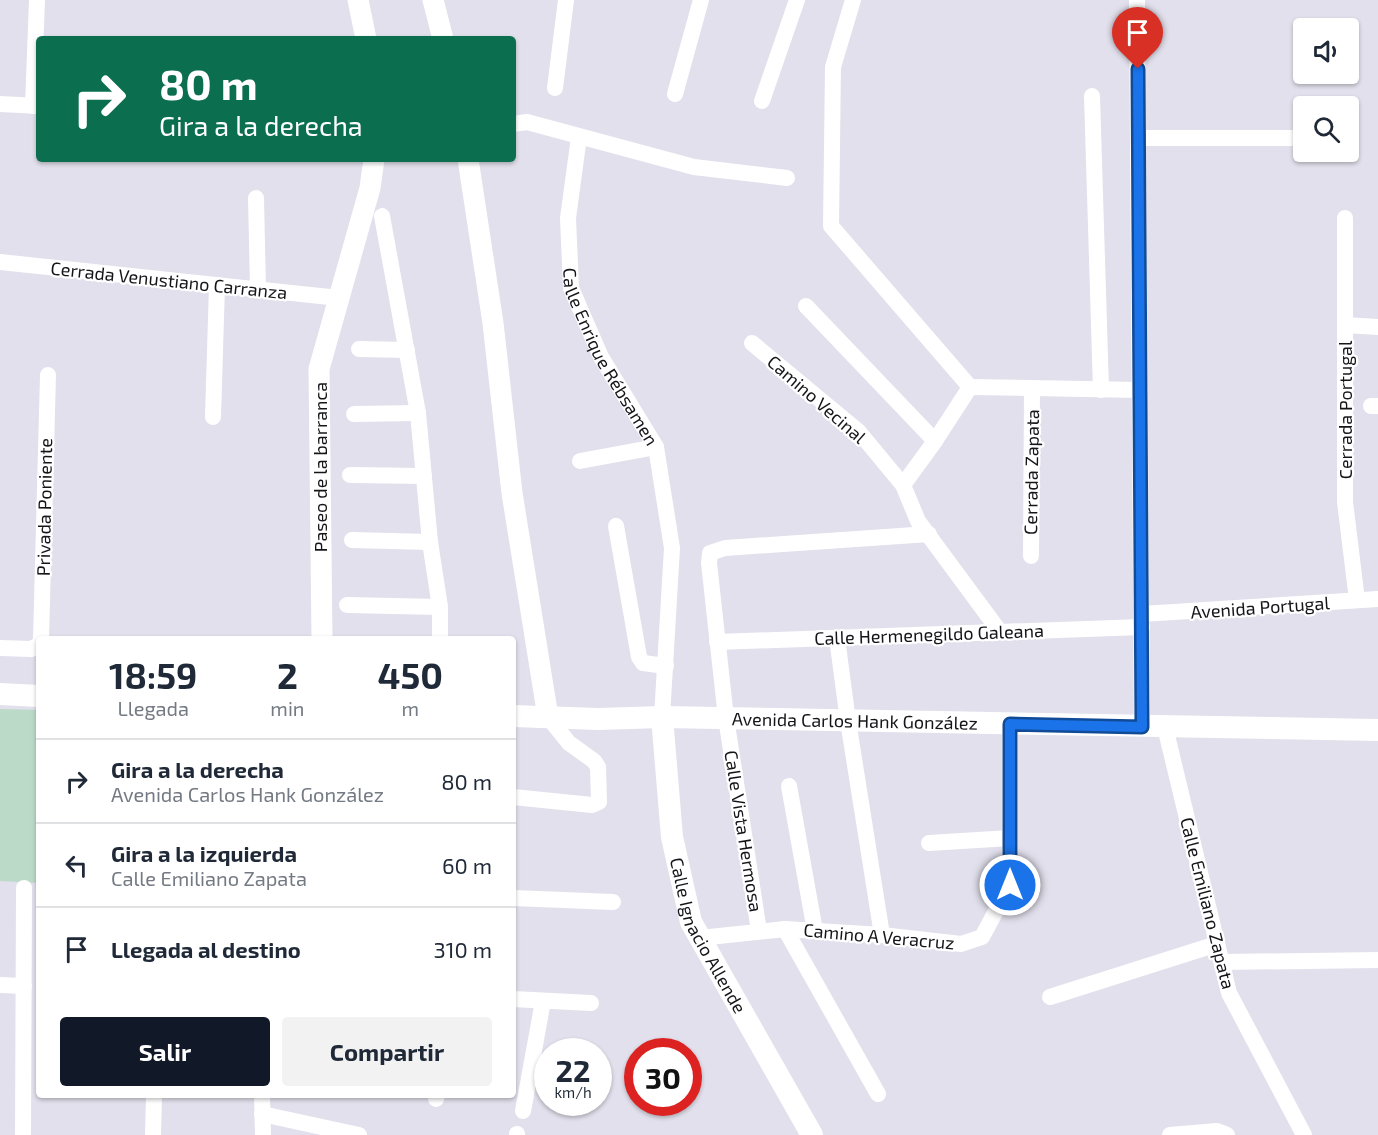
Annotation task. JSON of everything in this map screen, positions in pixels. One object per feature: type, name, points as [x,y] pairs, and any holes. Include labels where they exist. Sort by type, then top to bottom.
[{"type":"main road","points":[[0,694],[36,696]]},
{"type":"main road","name":"Avenida Carlos Hank González","points":[[516,716],[1378,730]]},
{"type":"main road","name":"Calle Ignacio Allende","points":[[662,717],[672,837],[691,922],[813,1135]]},
{"type":"street","points":[[37,0],[37,36]]},
{"type":"street","points":[[358,0],[365,36]]},
{"type":"street","points":[[433,0],[442,36]]},
{"type":"street","points":[[555,88],[567,0]]},
{"type":"street","points":[[675,94],[701,0]]},
{"type":"street","points":[[762,101],[797,0]]},
{"type":"street","points":[[852,0],[833,67],[831,226],[970,387],[1140,390]]},
{"type":"street","points":[[1137,0],[1142,727]]},
{"type":"street","points":[[1092,96],[1101,390]]},
{"type":"street","points":[[0,104],[36,106]]},
{"type":"street","points":[[516,124],[527,122],[694,167],[787,178]]},
{"type":"street","name":"Calle Enrique Rébsamen","points":[[579,137],[568,218],[571,288],[601,357],[656,447],[672,548],[662,717]]},
{"type":"street","points":[[1138,138],[1293,138]]},
{"type":"street","name":"Paseo de la barranca","points":[[322,636],[319,369],[370,188],[374,162]]},
{"type":"street","points":[[468,162],[493,323],[512,493],[548,717],[569,743],[594,761],[598,767],[599,802],[592,805],[516,797]]},
{"type":"street","points":[[256,198],[258,289]]},
{"type":"street","points":[[382,216],[418,413],[430,542],[440,607],[440,636]]},
{"type":"street","name":"Cerrada Portugal","points":[[1345,218],[1345,502],[1357,600]]},
{"type":"street","name":"Cerrada Venustiano Carranza","points":[[0,262],[339,298]]},
{"type":"street","points":[[213,417],[217,285]]},
{"type":"street","points":[[806,306],[935,441]]},
{"type":"street","points":[[1345,325],[1378,327]]},
{"type":"street","name":"Camino Vecinal","points":[[752,343],[859,432],[903,485]]},
{"type":"street","points":[[359,349],[407,350]]},
{"type":"street","name":"Privada Poniente","points":[[41,636],[48,375]]},
{"type":"street","points":[[970,387],[903,485],[918,520],[1000,632]]},
{"type":"street","name":"Cerrada Zapata","points":[[1031,556],[1032,389]]},
{"type":"street","points":[[354,414],[418,413]]},
{"type":"street","points":[[580,461],[656,447]]},
{"type":"street","points":[[350,475],[424,476]]},
{"type":"street","points":[[616,526],[639,657],[643,663],[666,666]]},
{"type":"street","name":"Calle Vista Hermosa","points":[[759,931],[726,718],[709,563],[710,553],[725,548],[929,534]]},
{"type":"street","points":[[352,540],[430,542]]},
{"type":"street","name":"Avenida Portugal","points":[[1142,620],[1378,599]]},
{"type":"street","points":[[347,605],[440,607]]},
{"type":"street","name":"Calle Hermenegildo Galeana","points":[[717,642],[1000,632],[1142,620]]},
{"type":"street","points":[[837,638],[882,935]]},
{"type":"street","points":[[0,648],[31,649],[36,646]]},
{"type":"street","name":"Camino A Veracruz","points":[[700,938],[785,929],[882,935],[962,944],[982,937],[1010,885],[1010,724]]},
{"type":"street","name":"Calle Emiliano Zapata","points":[[1165,727],[1229,993],[1304,1135]]},
{"type":"street","points":[[789,786],[815,931]]},
{"type":"street","points":[[929,843],[1010,838]]},
{"type":"street","points":[[23,1135],[31,950],[24,888]]},
{"type":"street","points":[[516,898],[613,902]]},
{"type":"street","points":[[785,929],[878,1094]]},
{"type":"street","points":[[1050,997],[1217,944]]},
{"type":"street","points":[[1222,962],[1378,960]]},
{"type":"street","points":[[0,984],[29,996]]},
{"type":"street","points":[[516,999],[591,1003]]},
{"type":"street","points":[[524,1111],[543,1001]]},
{"type":"street","points":[[153,1135],[154,1098]]},
{"type":"street","points":[[262,1098],[262,1135]]},
{"type":"street","points":[[262,1114],[347,1134]]},
{"type":"street","points":[[1170,1135],[1217,1131],[1227,1135]]},
{"type":"green space","points":[[0,709],[36,710],[36,883],[0,881]]},
{"type":"route","points":[[1010,885],[1010,724],[1142,727],[1138,69]]}]
